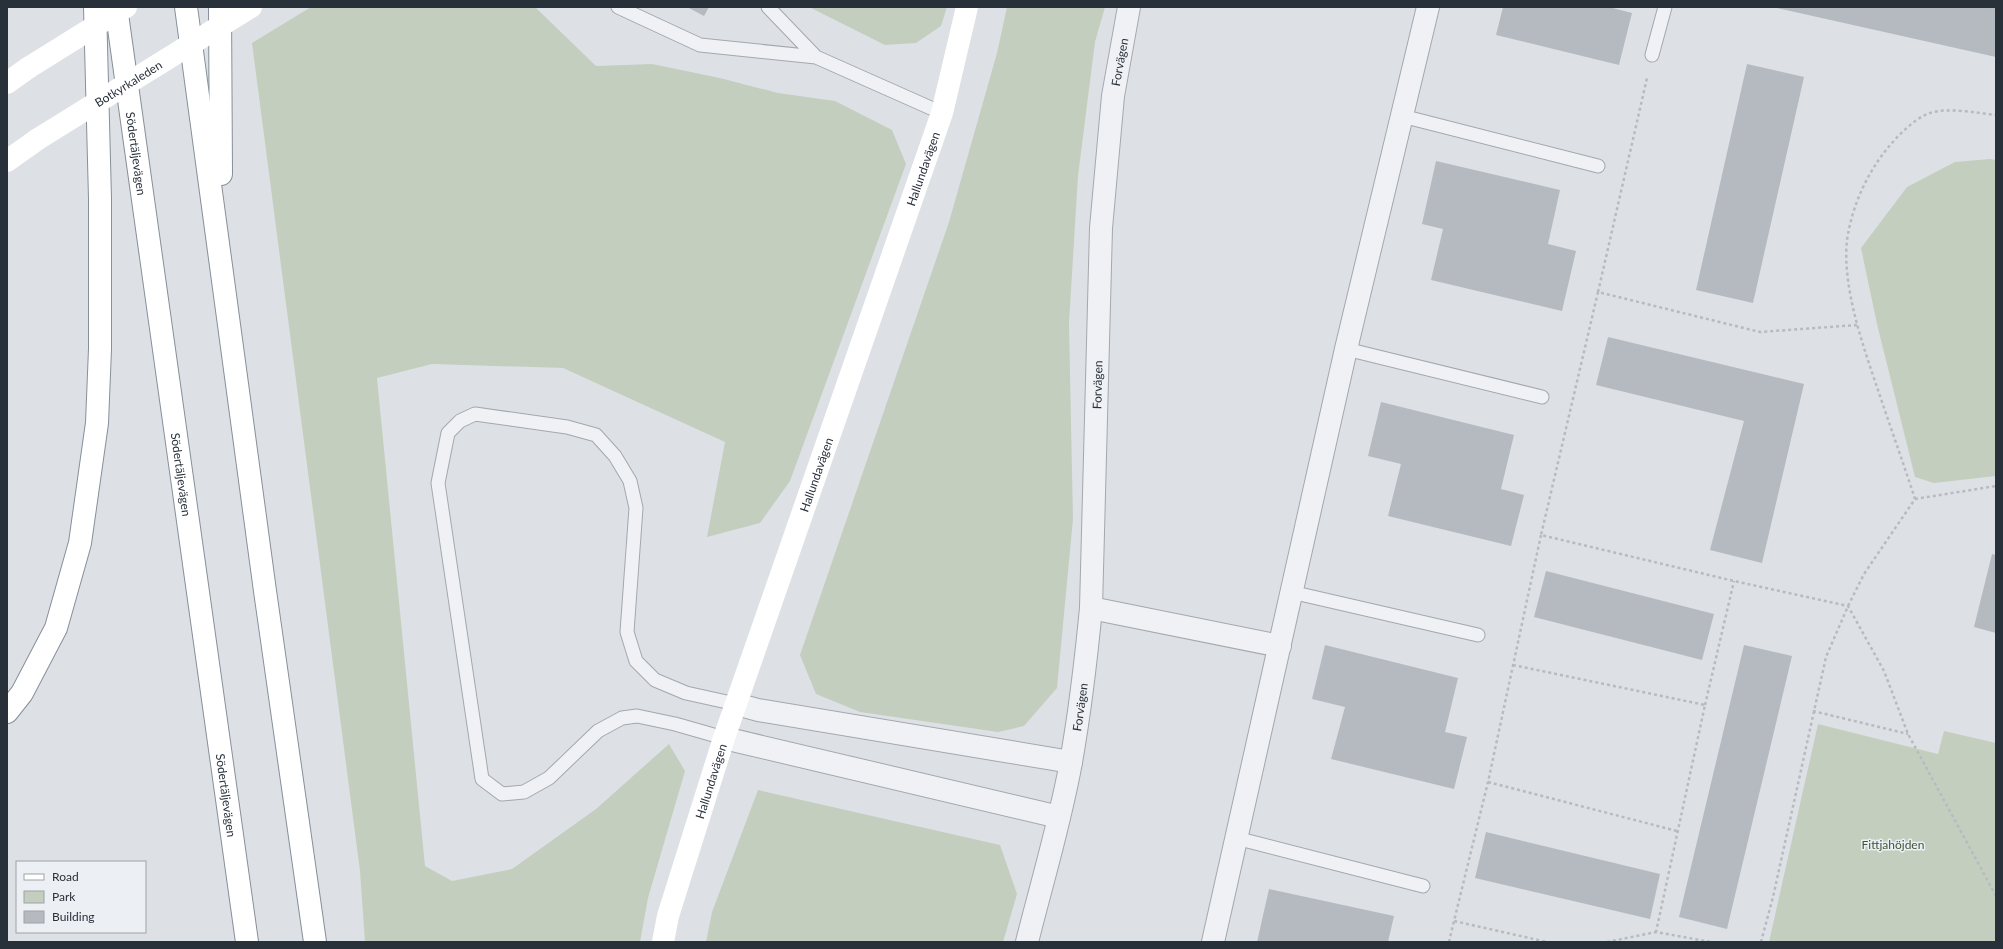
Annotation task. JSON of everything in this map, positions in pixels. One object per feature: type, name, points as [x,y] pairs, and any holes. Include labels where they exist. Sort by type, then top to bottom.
[{"type":"main road","points":[[7,712],[22,693],[56,628],[80,542],[97,423],[100,349],[100,199],[95,7]]},
{"type":"main road","name":"Södertäljevägen","points":[[116,7],[247,942]]},
{"type":"main road","points":[[7,83],[28,68],[126,7]]},
{"type":"main road","points":[[186,7],[221,259],[264,591],[315,942]]},
{"type":"main road","points":[[220,7],[221,259]]},
{"type":"main road","name":"Botkyrkaleden","points":[[7,161],[38,139],[251,7]]},
{"type":"main road","name":"Hallundavägen","points":[[663,942],[668,916],[724,738],[942,113],[967,7]]},
{"type":"street","name":"Forvägen","points":[[1027,942],[1059,817],[1071,762],[1085,670],[1091,608],[1101,228],[1113,96],[1130,7]]},
{"type":"street","points":[[1213,942],[1346,349],[1428,7]]},
{"type":"street","points":[[1091,608],[1280,646]]},
{"type":"street","points":[[736,704],[758,710],[1071,762]]},
{"type":"street","points":[[724,738],[1059,817]]},
{"type":"lane","points":[[618,7],[700,45],[816,57],[942,113]]},
{"type":"lane","points":[[768,7],[816,57]]},
{"type":"lane","points":[[1652,55],[1665,7]]},
{"type":"lane","points":[[1402,116],[1598,166]]},
{"type":"lane","points":[[1346,349],[1542,397]]},
{"type":"lane","points":[[724,738],[645,717],[637,716],[622,718],[598,731],[549,778],[524,792],[502,794],[482,778],[438,483],[448,433],[460,421],[476,414],[567,427],[596,435],[615,456],[630,481],[636,508],[627,632],[636,661],[655,680],[686,693],[736,704]]},
{"type":"lane","points":[[1292,592],[1478,635]]},
{"type":"lane","points":[[1236,838],[1423,886]]},
{"type":"path","points":[[1449,942],[1488,782],[1541,534],[1652,55]]},
{"type":"path","points":[[1915,499],[1856,325],[1848,271],[1847,241],[1853,212],[1866,180],[1885,149],[1908,127],[1929,113],[1948,111],[1996,115]]},
{"type":"path","points":[[1598,292],[1760,332],[1856,325]]},
{"type":"path","points":[[1760,942],[1773,897],[1826,657],[1848,606],[1864,574],[1915,499],[1996,486]]},
{"type":"path","points":[[1541,534],[1734,581],[1848,606],[1884,671],[1908,734],[1996,896]]},
{"type":"path","points":[[1656,932],[1705,705],[1734,581]]},
{"type":"path","points":[[1513,665],[1705,705]]},
{"type":"path","points":[[1813,711],[1908,734]]},
{"type":"path","points":[[1488,782],[1677,831]]},
{"type":"path","points":[[1454,921],[1547,942]]},
{"type":"path","points":[[1607,942],[1656,932],[1711,942]]},
{"type":"green space","points":[[311,7],[535,7],[596,66],[652,64],[720,78],[778,93],[835,101],[892,130],[906,164],[790,481],[760,523],[707,537],[725,442],[563,368],[432,364],[377,378],[425,866],[452,881],[512,869],[596,809],[669,744],[685,771],[648,898],[640,942],[365,942],[360,871],[252,43]]},
{"type":"green space","points":[[809,7],[947,7],[941,26],[916,43],[885,45]]},
{"type":"green space","points":[[1007,7],[1105,7],[1095,42],[1078,176],[1069,323],[1073,519],[1057,688],[1024,726],[998,732],[860,712],[816,694],[800,655],[949,222],[997,53]]},
{"type":"green space","points":[[1990,159],[1996,160],[1996,476],[1934,483],[1915,477],[1877,324],[1861,248],[1907,187],[1955,162]]},
{"type":"green space","name":"Fittjahöjden","points":[[1818,724],[1938,754],[1944,731],[1996,743],[1996,942],[1769,942]]},
{"type":"green space","points":[[758,790],[1000,845],[1017,894],[1003,942],[706,942],[712,912]]},
{"type":"building","points":[[687,7],[709,7],[704,16]]},
{"type":"building","points":[[1503,7],[1609,7],[1632,13],[1619,65],[1496,35]]},
{"type":"building","points":[[1777,7],[1996,7],[1996,57],[1777,8]]},
{"type":"building","points":[[1747,64],[1804,77],[1753,303],[1696,290]]},
{"type":"building","points":[[1436,161],[1560,190],[1548,244],[1576,251],[1562,311],[1431,280],[1443,229],[1422,224]]},
{"type":"building","points":[[1608,337],[1804,384],[1762,563],[1710,550],[1744,421],[1596,385]]},
{"type":"building","points":[[1381,402],[1514,435],[1501,489],[1524,495],[1511,546],[1388,516],[1401,464],[1368,456]]},
{"type":"building","points":[[1992,554],[1996,555],[1996,633],[1974,627]]},
{"type":"building","points":[[1546,571],[1714,614],[1702,660],[1534,617]]},
{"type":"building","points":[[1325,645],[1458,678],[1445,732],[1467,737],[1454,789],[1331,759],[1345,707],[1312,699]]},
{"type":"building","points":[[1744,645],[1792,656],[1727,929],[1679,917]]},
{"type":"building","points":[[1486,832],[1660,874],[1650,919],[1475,878]]},
{"type":"building","points":[[1269,889],[1394,916],[1388,942],[1257,942]]}]
